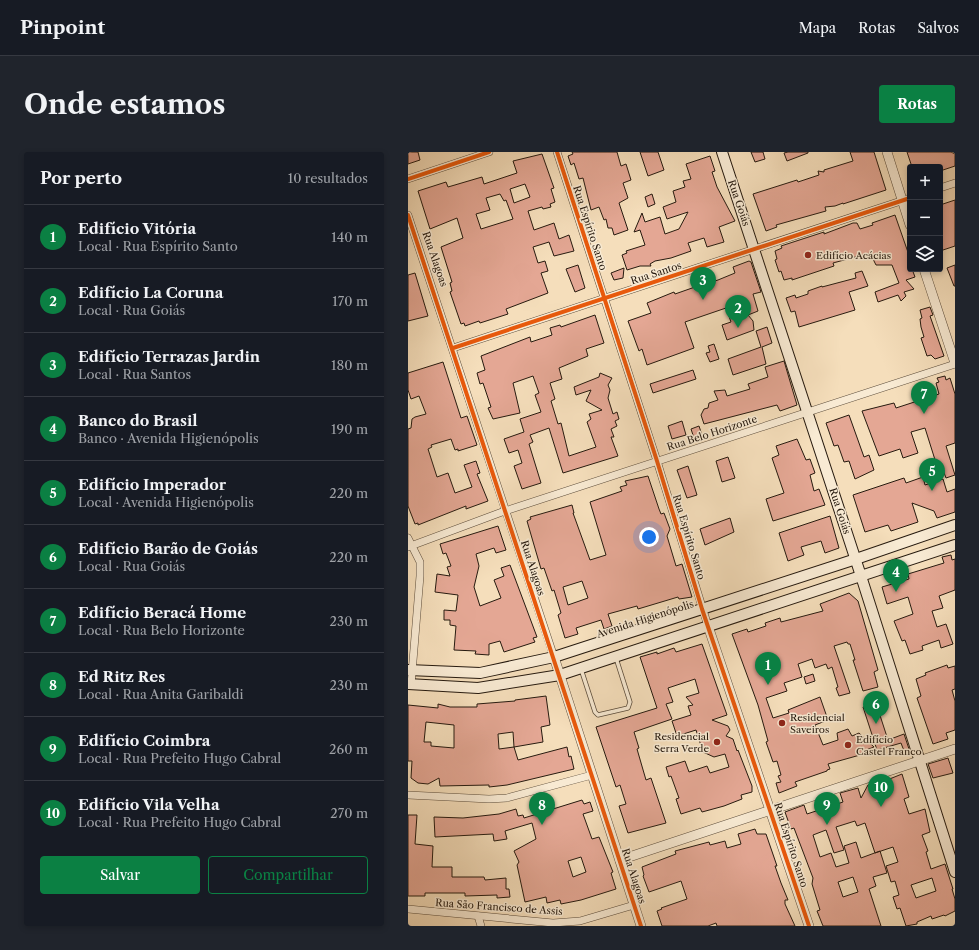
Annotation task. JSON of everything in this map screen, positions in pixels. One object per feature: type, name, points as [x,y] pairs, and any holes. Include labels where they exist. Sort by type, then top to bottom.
[{"type":"main road","name":"Rua Goiás","points":[[722,152],[856,559],[955,872]]},
{"type":"main road","name":"Avenida Higienópolis","points":[[410,670],[480,673],[554,657],[856,559],[955,525]]},
{"type":"main road","points":[[410,684],[478,688],[560,675],[955,546]]},
{"type":"street","points":[[408,179],[489,152]]},
{"type":"street","name":"Rua Espírito Santo","points":[[557,152],[658,461],[702,609],[809,926]]},
{"type":"street","points":[[887,152],[906,199]]},
{"type":"street","points":[[943,187],[955,183]]},
{"type":"street","name":"Rua Santos","points":[[453,348],[906,199]]},
{"type":"street","name":"Rua Alagoas","points":[[408,215],[453,348],[641,926]]},
{"type":"street","points":[[925,272],[955,363]]},
{"type":"street","name":"Rua Belo Horizonte","points":[[410,547],[506,510],[955,363]]},
{"type":"street","points":[[408,538],[410,547],[420,562],[410,684]]},
{"type":"street","points":[[620,860],[955,749]]},
{"type":"street","points":[[408,795],[489,799],[507,798],[592,775]]},
{"type":"street","name":"Rua São Francisco de Assis","points":[[408,909],[553,922],[580,921],[634,905]]},
{"type":"street","points":[[478,916],[481,926]]},
{"type":"lane","points":[[581,668],[595,712],[598,715],[628,708],[630,702],[616,657]]},
{"type":"building","points":[[408,152],[418,152],[420,160],[408,164]]},
{"type":"building","points":[[572,152],[617,152],[621,166],[626,164],[631,180],[623,183],[628,198],[619,203],[628,230],[614,235],[612,228],[608,228],[606,219],[604,220],[599,207],[591,210],[583,178],[579,179],[574,163],[571,165],[568,156],[573,154]]},
{"type":"building","points":[[640,152],[658,152],[664,170],[648,176]]},
{"type":"building","points":[[751,152],[763,152],[765,159],[755,162]]},
{"type":"building","points":[[850,152],[874,152],[886,190],[843,204],[825,207],[826,211],[776,225],[777,227],[766,231],[753,194],[797,180],[798,182],[819,175],[818,171],[824,172],[824,170],[853,161]]},
{"type":"building","points":[[907,152],[951,152],[955,154],[955,166],[943,170],[943,164],[911,164]]},
{"type":"building","points":[[784,153],[808,153],[787,161]]},
{"type":"building","points":[[542,154],[554,188],[551,189],[555,202],[550,204],[551,207],[543,209],[542,207],[528,211],[534,230],[554,223],[559,239],[569,235],[574,251],[554,256],[549,242],[533,247],[538,263],[545,261],[548,271],[541,273],[548,293],[506,309],[508,314],[465,326],[464,323],[461,324],[450,292],[452,291],[450,283],[452,282],[441,247],[463,238],[457,218],[430,229],[418,191],[446,182],[448,187],[482,177],[484,184],[517,173],[513,161]],"holes":[[[525,184],[530,197],[514,203],[510,189]],[[500,194],[504,201],[506,200],[513,219],[481,229],[476,214],[490,210],[486,198]]]},
{"type":"building","points":[[710,156],[715,171],[712,172],[717,187],[735,221],[719,227],[724,242],[707,247],[704,238],[688,243],[691,251],[671,258],[655,261],[650,264],[651,266],[640,266],[627,270],[622,255],[627,253],[626,251],[645,245],[640,230],[634,232],[642,213],[645,222],[660,217],[665,234],[679,229],[688,212],[667,219],[663,207],[676,202],[673,191],[685,187],[683,181],[691,179],[686,164]]},
{"type":"building","points":[[652,194],[655,204],[648,207],[645,197]]},
{"type":"building","points":[[955,200],[955,246],[943,250],[943,236],[943,204]]},
{"type":"building","points":[[895,215],[907,249],[907,272],[913,272],[915,277],[906,280],[914,289],[904,292],[906,296],[901,301],[898,295],[878,302],[875,292],[899,283],[892,265],[876,265],[870,253],[833,263],[834,266],[792,280],[792,278],[784,280],[781,271],[779,272],[775,260],[777,259],[775,251],[782,248],[781,246],[824,232],[824,234],[853,223],[857,223],[860,229],[873,225],[872,223]]},
{"type":"building","points":[[749,261],[751,262],[761,292],[753,294],[758,311],[748,315],[753,321],[754,330],[727,340],[722,325],[731,322],[726,308],[685,322],[694,348],[647,365],[642,349],[639,351],[628,321],[651,313],[647,303],[674,292],[675,294],[695,287],[694,285],[701,283],[702,285],[735,273],[733,267]]},
{"type":"building","points":[[578,265],[585,288],[575,292],[566,269]]},
{"type":"building","points":[[955,265],[955,286],[954,286],[947,268]]},
{"type":"building","points":[[624,268],[623,278],[614,280],[611,273]]},
{"type":"building","points":[[862,271],[868,286],[849,292],[855,310],[799,327],[795,311],[791,312],[786,298],[795,295],[796,298],[808,294],[808,291],[822,286],[856,278],[855,273]]},
{"type":"building","points":[[415,273],[428,316],[408,321],[408,275]]},
{"type":"building","points":[[930,307],[933,315],[930,316],[944,356],[935,359],[931,355],[927,356],[921,338],[924,337],[921,327],[920,319],[922,318],[920,310]]},
{"type":"building","points":[[595,315],[604,343],[586,349],[588,356],[559,368],[562,379],[550,383],[555,399],[551,401],[558,424],[561,423],[569,456],[596,447],[587,422],[591,419],[589,414],[602,410],[586,401],[591,390],[576,395],[574,387],[599,377],[600,373],[612,378],[608,385],[610,390],[608,398],[613,414],[617,412],[619,419],[615,421],[617,426],[611,429],[614,437],[611,437],[618,456],[563,473],[549,428],[530,435],[533,442],[529,444],[541,483],[522,489],[514,466],[522,463],[518,450],[509,453],[504,439],[524,432],[520,419],[541,412],[535,395],[539,393],[533,376],[513,383],[520,413],[493,419],[488,408],[491,407],[483,383],[480,384],[477,373],[485,370],[481,356],[530,337],[531,342],[552,335],[550,328],[560,325],[561,327]]},
{"type":"building","points":[[767,327],[772,343],[762,347],[766,364],[733,375],[728,359],[761,347],[756,331]]},
{"type":"building","points":[[714,344],[719,359],[710,362],[706,353],[710,352],[708,346]]},
{"type":"building","points":[[784,361],[797,405],[780,411],[777,405],[704,424],[701,415],[704,409],[708,408],[709,403],[718,400],[714,391],[725,390],[727,396],[750,389],[748,384],[768,377],[765,367]]},
{"type":"building","points":[[443,362],[461,418],[467,416],[477,445],[458,451],[458,449],[455,450],[451,439],[431,445],[432,447],[428,449],[437,477],[448,473],[455,493],[472,487],[464,465],[476,461],[480,473],[477,474],[488,501],[466,509],[466,506],[418,525],[418,523],[415,524],[408,506],[408,429],[411,428],[412,419],[426,414],[419,396],[411,399],[408,390],[408,373]]},
{"type":"building","points":[[693,370],[696,379],[653,393],[650,384]]},
{"type":"building","points":[[945,376],[946,380],[950,378],[955,394],[955,443],[946,446],[955,475],[946,478],[940,462],[936,463],[925,428],[911,432],[918,453],[903,458],[900,449],[879,456],[862,411],[894,403],[896,408],[939,394],[936,383],[939,382],[937,378]]},
{"type":"building","points":[[849,415],[864,457],[869,455],[874,470],[855,479],[849,461],[844,462],[838,445],[834,446],[826,423]]},
{"type":"building","points":[[682,421],[686,435],[672,439],[668,426]]},
{"type":"building","points":[[699,426],[702,435],[694,438],[691,429]]},
{"type":"building","points":[[797,439],[806,460],[810,459],[815,473],[810,475],[814,491],[819,489],[825,505],[773,521],[766,499],[784,493],[772,458],[779,455],[776,446]]},
{"type":"building","points":[[728,457],[735,478],[722,482],[716,461]]},
{"type":"building","points":[[688,466],[697,495],[687,498],[677,470]]},
{"type":"building","points":[[648,476],[661,514],[664,513],[670,529],[667,536],[676,566],[682,564],[692,597],[679,599],[678,597],[638,609],[637,606],[608,614],[612,626],[604,629],[601,620],[576,628],[578,634],[565,638],[558,615],[561,613],[554,590],[552,591],[544,568],[541,569],[527,521],[531,519],[530,517],[572,505],[573,513],[590,560],[606,555],[590,502],[622,491],[620,487],[627,485],[625,481]],"holes":[[[582,581],[588,598],[568,605],[563,587]]]},
{"type":"building","points":[[923,477],[925,485],[943,479],[947,492],[955,489],[955,512],[937,518],[934,511],[912,503],[918,522],[891,531],[888,525],[865,532],[853,495],[904,478],[906,483]]},
{"type":"building","points":[[830,516],[839,548],[825,553],[821,541],[801,547],[804,555],[788,561],[779,533]]},
{"type":"building","points":[[730,518],[734,532],[705,545],[700,529]]},
{"type":"building","points":[[498,526],[506,550],[496,553],[494,548],[476,554],[479,566],[474,587],[480,606],[501,598],[494,580],[504,576],[501,568],[510,565],[537,637],[533,638],[535,642],[504,652],[500,641],[489,644],[489,655],[475,654],[476,651],[454,650],[456,626],[450,625],[450,620],[444,620],[444,610],[456,611],[458,595],[435,592],[437,574],[450,576],[447,567],[451,566],[446,553],[443,554],[440,544]]},
{"type":"building","points":[[951,555],[952,560],[955,559],[955,590],[939,596],[943,608],[932,611],[937,627],[946,624],[953,644],[941,648],[939,640],[922,646],[923,650],[910,654],[905,640],[902,641],[894,621],[913,614],[908,597],[887,604],[882,587],[909,579],[908,574],[944,563],[942,557]]},
{"type":"building","points":[[849,593],[858,601],[878,670],[874,672],[878,687],[863,691],[853,660],[855,660],[850,644],[847,642],[834,646],[850,693],[839,696],[832,667],[828,669],[826,664],[815,668],[812,659],[798,664],[802,677],[784,683],[787,691],[766,698],[773,718],[789,713],[788,710],[820,697],[828,720],[815,725],[823,745],[838,740],[837,733],[848,729],[852,736],[859,733],[874,747],[866,750],[860,755],[828,764],[830,769],[827,771],[795,782],[797,786],[779,793],[776,783],[781,782],[778,776],[781,775],[777,761],[773,762],[766,742],[768,741],[758,705],[732,634],[747,629],[748,632],[766,626],[765,623],[780,618],[781,622],[823,611],[820,604]]},
{"type":"building","points":[[702,644],[727,715],[712,720],[728,726],[730,730],[726,736],[733,739],[752,786],[752,792],[741,795],[742,799],[724,806],[702,812],[700,808],[681,814],[676,799],[679,798],[666,767],[685,761],[689,772],[707,766],[710,773],[729,767],[725,754],[714,757],[703,752],[696,730],[677,736],[672,721],[691,715],[688,706],[693,705],[686,697],[699,693],[695,679],[668,688],[673,702],[666,704],[672,719],[634,732],[639,748],[637,749],[646,780],[651,778],[666,823],[628,833],[619,806],[626,804],[620,785],[616,787],[596,727],[657,708],[640,657],[657,652],[657,654],[674,648],[676,652]]},
{"type":"building","points":[[947,665],[948,668],[955,666],[955,689],[952,690],[955,701],[955,730],[946,733],[948,739],[933,744],[917,698],[921,696],[916,679],[926,675],[925,673]]},
{"type":"building","points":[[813,674],[815,681],[806,684],[804,677]]},
{"type":"building","points":[[546,696],[550,725],[541,727],[543,742],[514,747],[518,760],[567,747],[574,769],[507,785],[489,787],[489,785],[440,786],[439,778],[428,784],[418,783],[411,778],[412,761],[408,761],[408,705],[438,708],[438,704],[450,707],[477,707],[477,704]],"holes":[[[426,722],[454,725],[454,748],[431,746],[431,742],[424,742]],[[513,732],[514,747],[499,749],[498,734]]]},
{"type":"building","points":[[876,703],[888,740],[904,734],[909,749],[904,751],[901,743],[877,750],[863,707]]},
{"type":"building","points":[[948,758],[953,773],[933,778],[928,764]]},
{"type":"building","points":[[902,774],[909,797],[904,799],[909,814],[925,809],[930,832],[922,835],[928,851],[926,852],[931,869],[945,864],[953,889],[955,911],[945,916],[932,919],[931,916],[917,922],[917,924],[906,926],[900,908],[897,909],[893,897],[899,895],[895,881],[891,882],[886,866],[898,862],[893,847],[880,851],[887,873],[873,877],[876,886],[869,889],[881,926],[823,926],[817,911],[820,910],[812,884],[813,878],[794,828],[791,829],[785,812],[804,805],[807,814],[843,802],[840,793],[858,788],[861,798],[868,785],[876,782],[877,784]],"holes":[[[855,821],[857,826],[865,823],[875,853],[861,858],[856,842],[844,846],[849,863],[836,867],[831,853],[820,857],[813,835],[826,830],[834,853],[844,850],[836,827]],[[853,877],[858,892],[843,897],[838,882]],[[932,878],[936,891],[916,898],[911,885]]]},
{"type":"building","points":[[582,800],[584,804],[590,802],[593,811],[583,814],[592,839],[599,837],[613,872],[611,873],[616,889],[581,900],[561,904],[560,900],[547,903],[546,897],[525,902],[517,865],[519,862],[514,851],[536,839],[532,823],[505,831],[507,839],[494,841],[493,834],[435,837],[434,817],[463,818],[499,814],[516,809],[518,816],[523,815],[524,818]],"holes":[[[581,857],[586,872],[573,877],[568,861]]]},
{"type":"building","points":[[408,815],[417,815],[415,844],[433,846],[432,867],[452,867],[452,877],[484,877],[485,880],[506,878],[506,889],[509,889],[510,897],[497,898],[497,895],[465,896],[465,893],[425,893],[425,896],[408,896]]},
{"type":"building","points":[[755,829],[757,834],[766,834],[777,866],[775,866],[788,900],[785,900],[785,904],[795,926],[717,926],[716,923],[708,926],[662,926],[657,911],[662,909],[661,908],[687,899],[681,881],[649,892],[643,876],[642,867],[676,854],[675,851],[709,842],[710,845],[725,841],[727,848],[741,844],[738,834]]},
{"type":"cycle path","points":[[408,179],[489,152]]},
{"type":"cycle path","points":[[557,152],[657,461],[702,609],[809,926]]},
{"type":"cycle path","points":[[453,348],[907,199]]},
{"type":"cycle path","points":[[408,215],[641,926]]},
{"type":"place","name":"Edifício Acácias","points":[[808,255]]},
{"type":"place","name":"Edifício Terrazas Jardin","points":[[703,300]]},
{"type":"place","name":"Edifício La Coruna","points":[[738,328]]},
{"type":"place","name":"Edifício Beracá Home","points":[[924,414]]},
{"type":"place","name":"Edifício Imperador","points":[[932,491]]},
{"type":"place","name":"Banco do Brasil","points":[[896,592]]},
{"type":"place","name":"Edifício Vitória","points":[[768,685]]},
{"type":"place","name":"Residencial Saveiros","points":[[782,723]]},
{"type":"place","name":"Edifício Barão de Goiás","points":[[876,724]]},
{"type":"place","name":"Residencial Serra Verde","points":[[717,742]]},
{"type":"place","name":"Edifício Castel Franco","points":[[848,745]]},
{"type":"place","name":"Edifício Vila Velha","points":[[881,807]]},
{"type":"place","name":"Ed Ritz Res","points":[[542,825]]},
{"type":"place","name":"Edifício Coimbra","points":[[827,825]]}]
